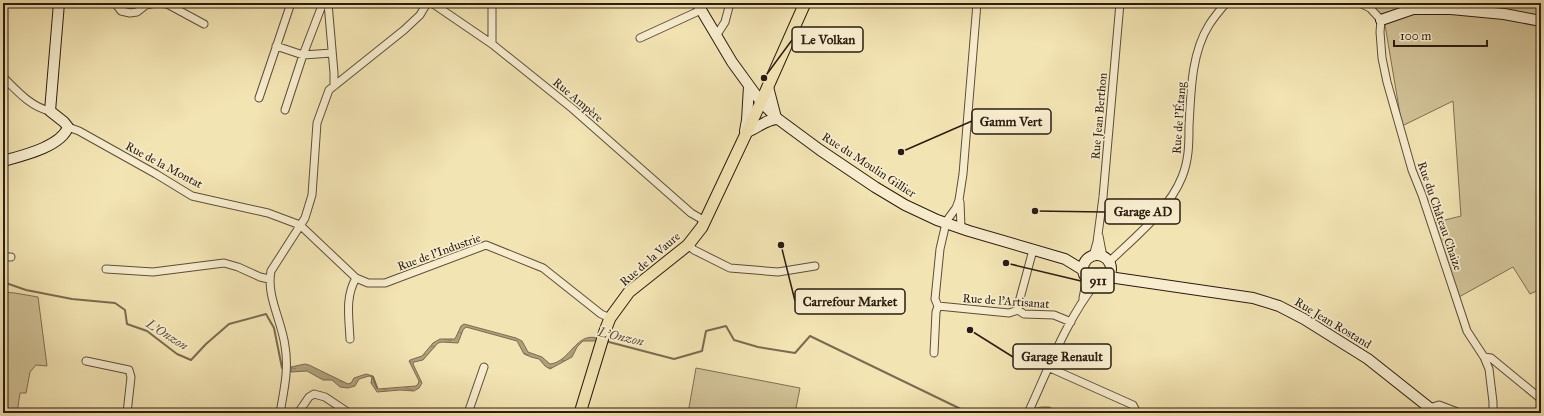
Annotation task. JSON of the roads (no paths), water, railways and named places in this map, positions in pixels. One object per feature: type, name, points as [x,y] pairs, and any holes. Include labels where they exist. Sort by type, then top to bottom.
[{"type":"main road","points":[[3,161],[51,144],[63,135],[68,128],[64,122],[50,111],[59,3]]},
{"type":"main road","points":[[745,135],[805,3]]},
{"type":"main road","name":"Rue du Moulin Gillier","points":[[699,6],[716,36],[761,102],[777,118],[874,187],[905,205],[946,223],[1098,268]]},
{"type":"main road","points":[[1381,20],[1413,9],[1451,9],[1504,14],[1541,21]]},
{"type":"main road","name":"Rue de la Vaure","points":[[580,413],[602,339],[610,318],[629,292],[688,245],[705,221],[745,135],[749,86]]},
{"type":"main road","points":[[745,135],[766,121],[777,118],[768,87]]},
{"type":"main road","name":"Rue Jean Rostand","points":[[1098,268],[1176,286],[1253,298],[1279,306],[1304,319],[1368,359],[1433,410]]},
{"type":"street","points":[[115,3],[121,11],[130,13],[137,12],[146,5],[156,3],[167,4],[204,24]]},
{"type":"street","points":[[259,98],[291,3]]},
{"type":"street","points":[[285,110],[321,8],[321,3]]},
{"type":"street","points":[[328,3],[334,86]]},
{"type":"street","points":[[280,413],[287,371],[286,346],[282,328],[269,289],[269,279],[271,271],[306,214],[312,195],[317,123],[329,90],[404,30],[420,14],[427,3]]},
{"type":"street","name":"Rue Ampère","points":[[432,3],[492,44],[580,115],[691,213],[705,221]]},
{"type":"street","points":[[492,3],[492,44]]},
{"type":"street","points":[[716,36],[725,22],[730,3]]},
{"type":"street","points":[[934,353],[936,312],[938,306],[935,299],[940,249],[946,223],[956,208],[959,200],[963,174],[977,3]]},
{"type":"street","name":"Rue Jean Berthon","points":[[1098,268],[1098,232],[1106,162],[1120,3]]},
{"type":"street","name":"Rue de l'Étang","points":[[1098,268],[1155,217],[1175,193],[1183,176],[1189,146],[1192,78],[1197,52],[1209,24],[1226,3]]},
{"type":"street","points":[[1360,3],[1370,8],[1381,20]]},
{"type":"street","points":[[640,38],[699,6]]},
{"type":"street","name":"Rue du Château Chaize","points":[[1381,20],[1380,32],[1382,58],[1387,82],[1412,170],[1422,195],[1467,331],[1484,356],[1489,370],[1493,413]]},
{"type":"street","points":[[276,46],[303,56],[332,53]]},
{"type":"street","points":[[3,77],[16,90],[40,109],[50,111]]},
{"type":"street","name":"Rue de la Montat","points":[[68,128],[79,131],[192,196],[268,213],[300,225]]},
{"type":"street","points":[[959,200],[961,228]]},
{"type":"street","name":"Rue de l'Industrie","points":[[300,225],[356,278],[368,283],[385,283],[486,245],[543,268],[601,314],[610,318]]},
{"type":"street","points":[[688,245],[694,250],[730,268],[778,272],[815,266]]},
{"type":"street","points":[[1018,310],[1033,250]]},
{"type":"street","points":[[3,258],[11,257]]},
{"type":"street","points":[[106,269],[153,272],[224,263],[269,279]]},
{"type":"street","points":[[1028,413],[1098,268]]},
{"type":"street","points":[[350,339],[348,298],[351,287],[356,278]]},
{"type":"street","name":"Rue de l'Artisanat","points":[[938,306],[1009,313],[1018,310],[1024,314],[1054,315],[1071,322]]},
{"type":"street","points":[[1484,356],[1491,358],[1541,399]]},
{"type":"street","points":[[86,361],[129,370],[131,377],[127,413]]},
{"type":"street","points":[[468,413],[484,367]]},
{"type":"street","points":[[1050,368],[1133,405],[1137,413]]},
{"type":"street","points":[[298,413],[309,397],[314,394],[325,397],[349,413]]},
{"type":"street","points":[[1433,410],[1439,405],[1460,413]]},
{"type":"water","points":[[464,324],[516,338],[522,341],[528,352],[542,357],[550,364],[563,358],[584,339],[590,337],[597,338],[596,341],[583,341],[577,347],[572,357],[550,369],[539,359],[524,354],[517,341],[466,327],[463,330],[458,343],[438,343],[423,360],[414,362],[413,364],[422,383],[419,388],[414,391],[400,390],[377,392],[371,383],[372,377],[369,376],[359,379],[355,386],[348,388],[340,387],[332,380],[323,380],[307,371],[291,372],[291,367],[305,364],[348,384],[351,383],[354,378],[366,374],[373,376],[378,389],[416,386],[419,381],[409,361],[422,356],[433,343],[440,339],[455,339],[461,326]]},
{"type":"water","points":[[1049,407],[1062,413],[1032,413],[1035,408]]},
{"type":"waterway","name":"L'Onzon","points":[[3,282],[26,290],[72,299],[115,303],[125,310],[127,324],[147,331],[177,354],[191,360],[206,344],[229,324],[266,314],[274,328],[282,368]]},
{"type":"waterway","name":"L'Onzon","points":[[605,341],[674,359],[702,351],[706,331],[726,326],[734,340],[758,347],[795,353],[810,336],[969,413]]},
{"type":"waterway","name":"L'Onzon","points":[[373,377],[377,388]]},
{"type":"place","name":"Le Volkan","points":[[764,78]]},
{"type":"place","name":"Gamm Vert","points":[[901,152]]},
{"type":"place","name":"Garage AD","points":[[1035,211]]},
{"type":"place","name":"Carrefour Market","points":[[781,245]]},
{"type":"place","name":"911","points":[[1006,263]]},
{"type":"place","name":"Garage Renault","points":[[970,330]]}]
